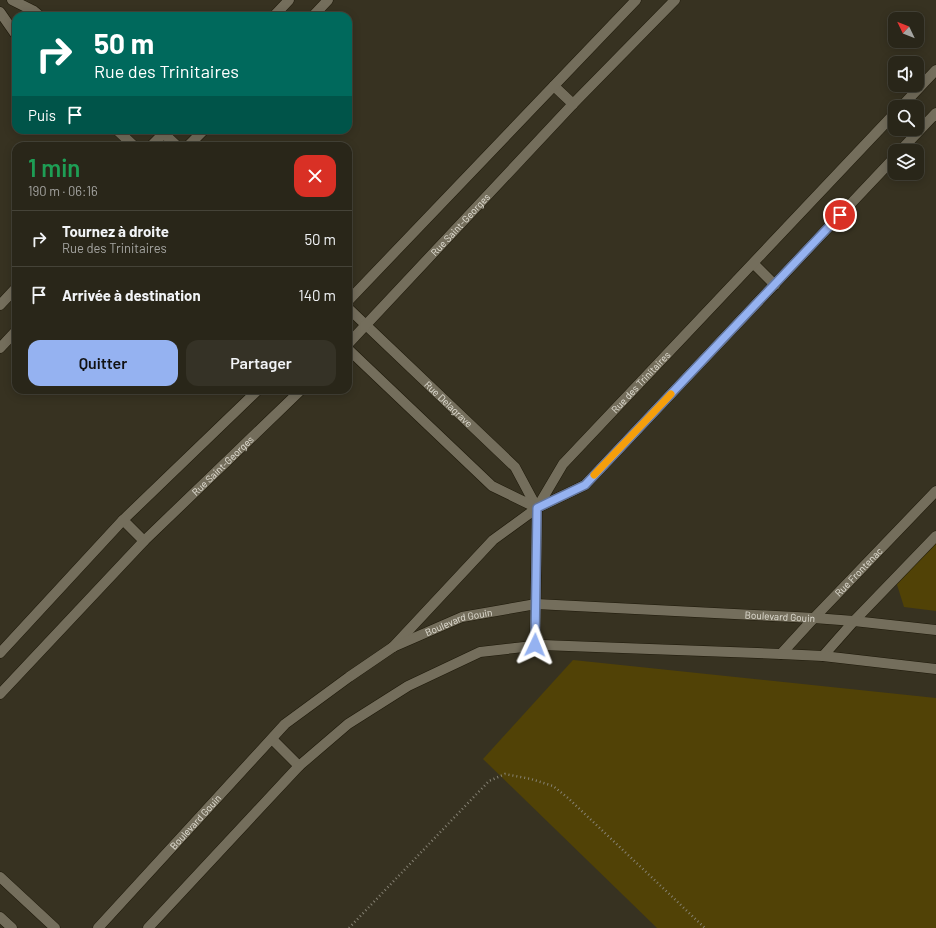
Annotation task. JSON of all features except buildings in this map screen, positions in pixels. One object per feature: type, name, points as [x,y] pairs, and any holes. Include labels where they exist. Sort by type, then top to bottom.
[{"type":"street","points":[[12,0],[35,12]]},
{"type":"street","points":[[278,12],[289,0]]},
{"type":"street","points":[[317,12],[328,0]]},
{"type":"street","points":[[352,297],[636,0]]},
{"type":"street","name":"Rue Saint-Georges","points":[[352,340],[573,104],[675,0]]},
{"type":"street","points":[[0,12],[12,29]]},
{"type":"street","points":[[908,100],[936,70]]},
{"type":"street","points":[[554,86],[573,104]]},
{"type":"street","points":[[907,144],[936,113]]},
{"type":"street","name":"Rue des Trinitaires","points":[[537,508],[563,464],[754,264],[888,120]]},
{"type":"street","points":[[121,134],[130,142]]},
{"type":"street","points":[[154,142],[161,134]]},
{"type":"street","points":[[166,134],[173,142]]},
{"type":"street","points":[[192,142],[200,134]]},
{"type":"street","name":"Rue des Trinitaires","points":[[393,647],[493,540],[537,508],[585,485],[888,164]]},
{"type":"street","points":[[754,264],[775,285]]},
{"type":"street","points":[[0,305],[12,292]]},
{"type":"street","name":"Rue Delagrave","points":[[352,312],[515,467],[537,508],[535,645]]},
{"type":"street","points":[[0,348],[12,335]]},
{"type":"street","points":[[352,353],[492,486],[537,508]]},
{"type":"street","points":[[0,653],[123,520],[254,394]]},
{"type":"street","name":"Rue Saint-Georges","points":[[0,694],[144,541],[297,394]]},
{"type":"street","name":"Rue Frontenac","points":[[781,654],[936,491]]},
{"type":"street","points":[[123,520],[144,541]]},
{"type":"street","points":[[823,656],[854,621],[936,536]]},
{"type":"street","name":"Boulevard Gouin","points":[[98,928],[285,724],[393,647],[462,618],[536,604],[814,618],[936,630]]},
{"type":"street","points":[[148,928],[299,766],[348,724],[408,686],[480,652],[542,644],[823,656],[936,669]]},
{"type":"street","points":[[272,739],[299,766]]},
{"type":"street","points":[[0,877],[55,928]]},
{"type":"street","points":[[0,917],[12,928]]},
{"type":"path","points":[[350,928],[489,781],[505,774],[531,778],[553,786],[568,798],[705,928]]},
{"type":"shaded area","points":[[936,534],[936,611],[904,607],[894,575]]},
{"type":"shaded area","points":[[573,660],[936,698],[936,928],[657,928],[483,759]]},
{"type":"slow traffic","points":[[594,475],[671,394]]},
{"type":"route","points":[[535,645],[537,508],[585,485],[840,215]]}]
